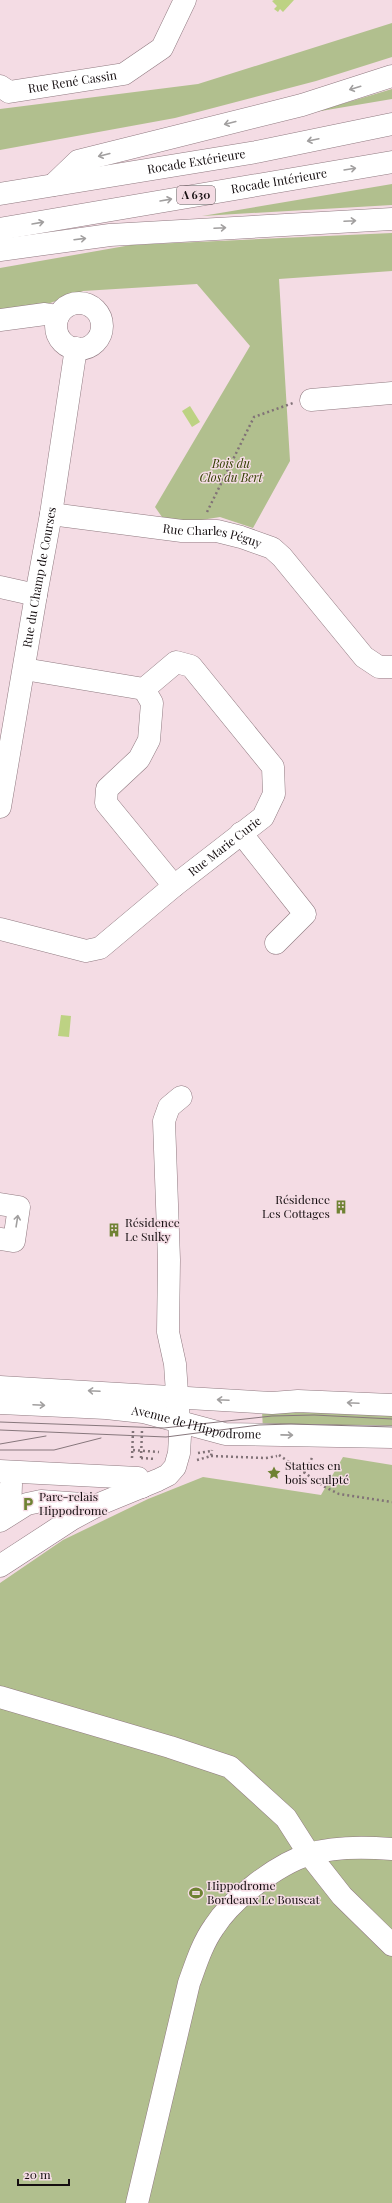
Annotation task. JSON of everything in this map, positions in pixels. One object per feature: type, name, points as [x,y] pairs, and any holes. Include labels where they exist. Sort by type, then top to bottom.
[{"type":"main road","name":"Rue René Cassin","points":[[0,86],[9,92],[124,74],[162,48],[185,0]]},
{"type":"main road","points":[[53,185],[78,161],[302,105],[392,76]]},
{"type":"main road","name":"Rocade Extérieure","points":[[0,194],[256,152],[392,124]]},
{"type":"main road","name":"Rocade Intérieure","points":[[0,229],[392,162]]},
{"type":"main road","points":[[0,250],[110,236],[392,219]]},
{"type":"main road","points":[[76,303],[84,304],[97,312],[102,326],[97,340],[84,348],[69,346],[59,337],[56,323],[58,316],[63,310],[76,303]]},
{"type":"main road","points":[[0,320],[45,314],[58,316]]},
{"type":"main road","name":"Rue du Champ de Courses","points":[[0,806],[51,514],[76,348]]},
{"type":"main road","points":[[311,400],[392,393]]},
{"type":"main road","name":"Rue Charles Péguy","points":[[51,514],[198,533],[217,531],[241,537],[272,548],[282,557],[364,657],[379,667],[392,667]]},
{"type":"main road","points":[[0,588],[36,595]]},
{"type":"main road","name":"Rue Marie Curie","points":[[0,929],[86,952],[100,948],[174,886],[263,817],[274,794],[273,767],[191,666],[176,662],[144,689]]},
{"type":"main road","points":[[24,669],[144,689],[152,703],[149,740],[139,758],[107,789],[106,803],[174,886]]},
{"type":"main road","points":[[241,833],[305,914],[276,943]]},
{"type":"main road","points":[[0,1566],[46,1535],[86,1511],[158,1480],[172,1472],[180,1452],[175,1364],[168,1332],[169,1260],[164,1120],[169,1107],[181,1097]]},
{"type":"main road","points":[[0,1204],[19,1207],[14,1241],[0,1239]]},
{"type":"main road","name":"Avenue de l'Hippodrome","points":[[0,1387],[177,1396],[272,1403],[298,1401],[392,1405]]},
{"type":"main road","name":"Avenue de l'Hippodrome","points":[[0,1403],[118,1409],[149,1413],[225,1434],[392,1437]]},
{"type":"main road","points":[[4,1478],[138,1478],[142,1487]]},
{"type":"main road","points":[[4,1478],[114,1489],[117,1497]]},
{"type":"main road","points":[[4,1478],[5,1517],[27,1504],[41,1501],[82,1504],[86,1511]]},
{"type":"main road","points":[[0,1697],[170,1747],[230,1767],[286,1818],[309,1854],[342,1896],[392,1945]]},
{"type":"main road","points":[[137,2203],[189,1983],[200,1951],[213,1928],[227,1909],[242,1895],[284,1866],[309,1854],[345,1848],[392,1849]]},
{"type":"path","points":[[198,533],[254,417],[286,405],[311,400]]},
{"type":"path","points":[[132,1458],[133,1450],[253,1453]]},
{"type":"path","points":[[304,1473],[314,1454]]},
{"type":"path","points":[[212,1456],[266,1458],[280,1455],[304,1473],[339,1494],[392,1502]]},
{"type":"green space","points":[[392,23],[392,57],[316,81],[175,118],[0,150],[0,109],[198,84]]},
{"type":"green space","points":[[392,89],[392,99],[315,112]]},
{"type":"green space","points":[[392,184],[392,205],[202,216]]},
{"type":"green space","name":"Bois du Clos du Bert","points":[[392,233],[392,271],[279,279],[290,461],[253,528],[220,517],[183,523],[162,517],[155,507],[250,346],[197,284],[83,291],[42,306],[0,311],[0,268],[131,245]]},
{"type":"green space","points":[[290,1411],[392,1415],[392,1431],[263,1429],[262,1412]]},
{"type":"green space","name":"Hippodrome Bordeaux Le Bouscat","points":[[343,1457],[392,1465],[392,2203],[0,2203],[0,1583],[63,1540],[148,1499],[203,1477],[321,1495]]},
{"type":"shaded area","points":[[294,0],[283,12],[280,9],[278,12],[274,9],[277,6],[272,1]]},
{"type":"shaded area","points":[[190,406],[200,422],[192,427],[182,411]]},
{"type":"shaded area","points":[[61,1015],[71,1016],[69,1037],[58,1036]]},
{"type":"tram line","points":[[0,1422],[164,1428],[272,1416],[314,1415],[392,1419]]},
{"type":"tram line","points":[[0,1430],[166,1437],[259,1425],[291,1424],[392,1427]]},
{"type":"tram line","points":[[0,1444],[46,1436]]},
{"type":"tram line","points":[[0,1450],[54,1450],[101,1438]]},
{"type":"place","name":"Résidence Les Cottages","points":[[341,1207]]},
{"type":"place","name":"Résidence Le Sulky","points":[[114,1230]]},
{"type":"place","name":"Statues en bois sculpté","points":[[274,1473]]},
{"type":"place","name":"Parc-relais Hippodrome","points":[[28,1504]]},
{"type":"place","name":"Hippodrome Bordeaux Le Bouscat","points":[[196,1893]]}]
